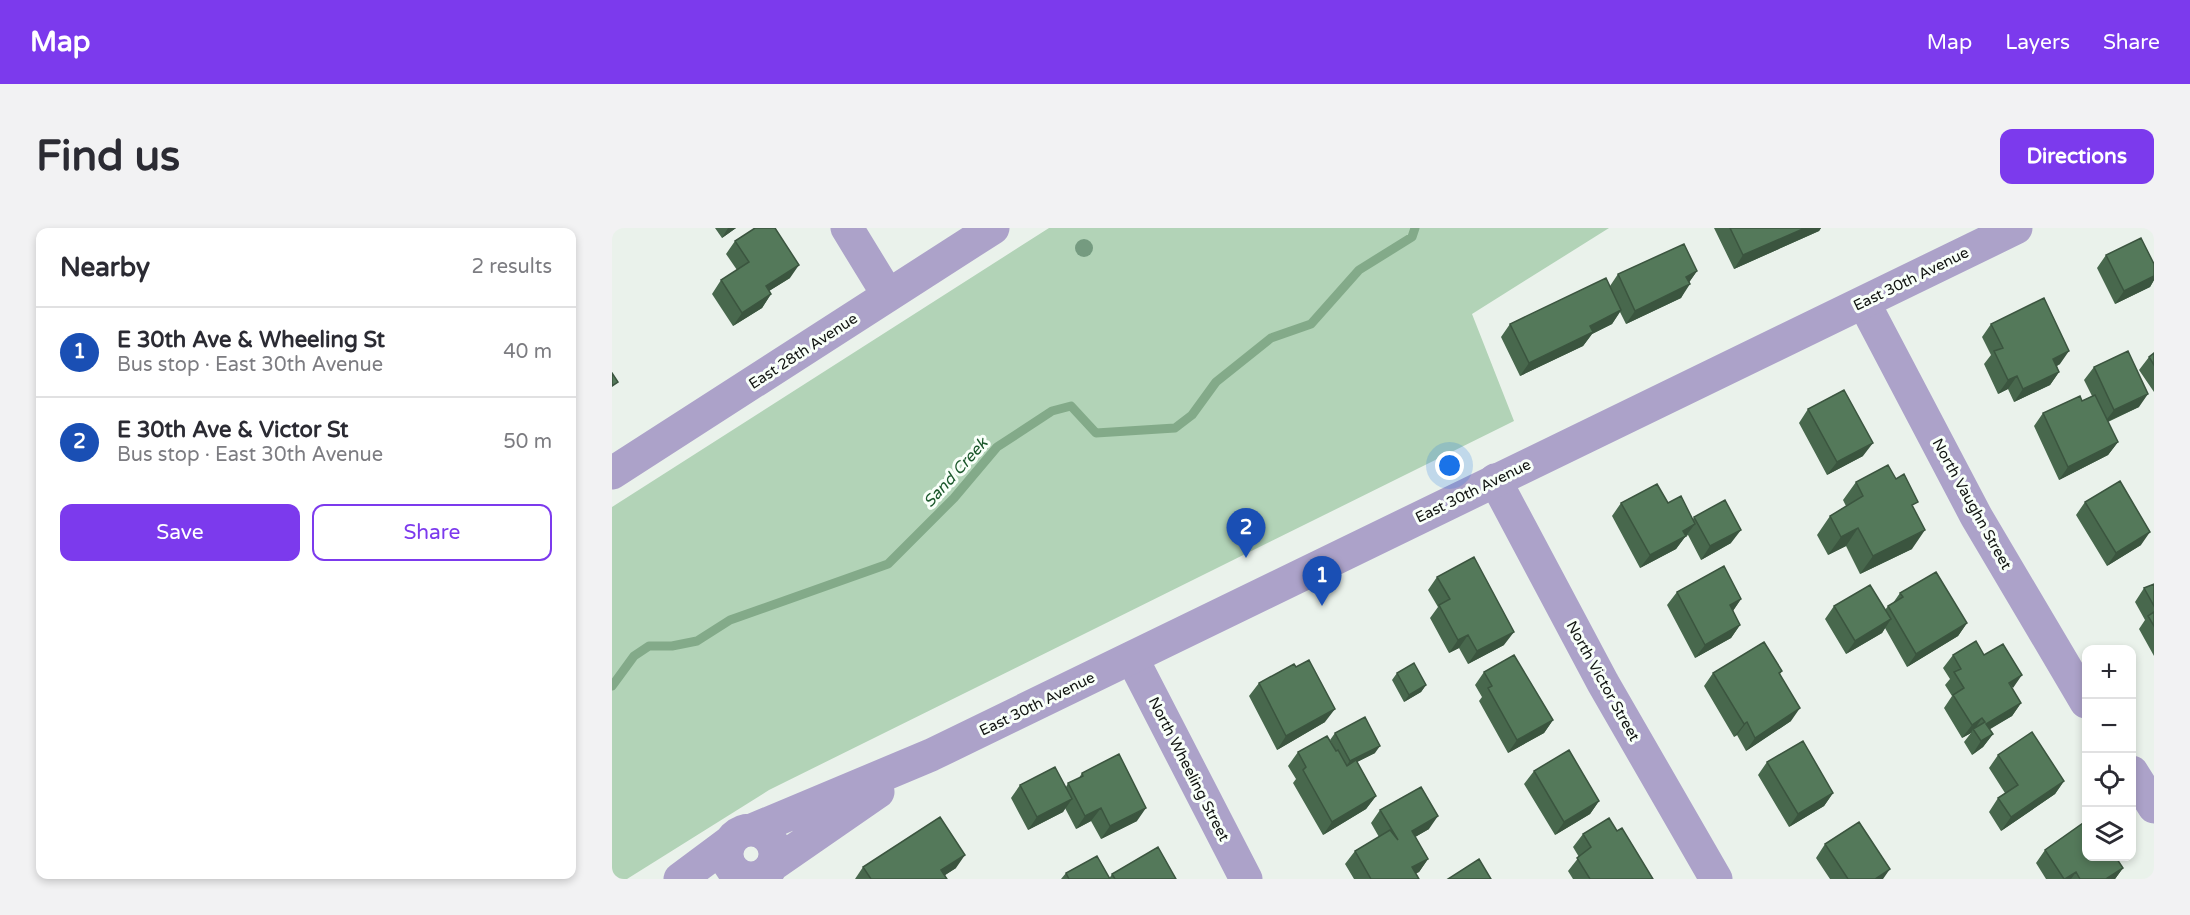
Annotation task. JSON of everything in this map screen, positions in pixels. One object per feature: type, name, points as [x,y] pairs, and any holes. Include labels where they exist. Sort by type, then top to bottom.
[{"type":"street","points":[[847,228],[888,295]]},
{"type":"street","name":"East 28th Avenue","points":[[612,473],[993,228]]},
{"type":"street","name":"East 30th Avenue","points":[[680,879],[741,835],[932,755],[2016,228]]},
{"type":"street","name":"North Vaughn Street","points":[[1864,303],[1976,516],[2084,699]]},
{"type":"street","name":"North Victor Street","points":[[1495,480],[1603,683],[1716,879]]},
{"type":"street","name":"North Wheeling Street","points":[[1132,658],[1246,879]]},
{"type":"street","name":"East 30th Avenue","points":[[759,875],[932,755]]},
{"type":"street","points":[[2136,778],[2154,807]]},
{"type":"street","points":[[741,835],[727,848],[729,864],[739,876],[759,875]]},
{"type":"green space","points":[[1049,228],[1609,228],[1472,314],[1514,421],[769,790],[627,879],[612,879],[612,507]]},
{"type":"building","points":[[755,228],[775,228],[799,265],[766,286],[771,294],[742,313],[721,280],[749,262],[735,241]]},
{"type":"building","points":[[1730,228],[1805,228],[1743,255]]},
{"type":"building","points":[[2141,238],[2154,264],[2154,276],[2124,291],[2106,255]]},
{"type":"building","points":[[1684,244],[1697,271],[1686,277],[1690,284],[1635,311],[1618,274]]},
{"type":"building","points":[[1606,278],[1621,310],[1590,326],[1593,332],[1529,363],[1510,324]]},
{"type":"building","points":[[2044,298],[2069,351],[2053,359],[2059,372],[2023,389],[2017,376],[2008,380],[1994,351],[2003,348],[1991,324]]},
{"type":"building","points":[[2128,351],[2148,394],[2114,410],[2094,367]]},
{"type":"building","points":[[2154,353],[2154,365],[2149,357]]},
{"type":"building","points":[[612,373],[618,382],[612,386]]},
{"type":"building","points":[[1844,390],[1873,443],[1837,462],[1808,409]]},
{"type":"building","points":[[2095,395],[2118,442],[2068,467],[2043,413],[2080,396],[2082,401]]},
{"type":"building","points":[[1888,465],[1896,479],[1904,474],[1918,502],[1912,505],[1925,530],[1873,556],[1858,528],[1841,537],[1830,516],[1863,496],[1856,482]]},
{"type":"building","points":[[2120,481],[2150,532],[2116,553],[2085,502]]},
{"type":"building","points":[[1657,484],[1668,503],[1681,496],[1695,524],[1683,531],[1686,536],[1650,555],[1621,503]]},
{"type":"building","points":[[1725,500],[1741,530],[1710,546],[1694,517]]},
{"type":"building","points":[[1474,557],[1514,632],[1477,651],[1468,635],[1458,640],[1439,605],[1450,599],[1437,577]]},
{"type":"building","points":[[1724,566],[1741,599],[1730,605],[1740,625],[1705,645],[1677,592]]},
{"type":"building","points":[[1936,572],[1967,623],[1916,654],[1888,606],[1903,597],[1900,593]]},
{"type":"building","points":[[2154,584],[2154,606],[2144,588]]},
{"type":"building","points":[[1870,585],[1891,619],[1855,641],[1834,606]]},
{"type":"building","points":[[2154,612],[2154,626],[2148,616]]},
{"type":"building","points":[[1976,641],[1984,655],[2003,644],[2022,675],[2009,683],[2021,703],[1986,724],[1993,734],[1981,741],[1973,729],[1985,722],[1982,718],[1972,725],[1953,695],[1964,688],[1954,672],[1961,669],[1953,655]]},
{"type":"building","points":[[1764,642],[1782,671],[1779,673],[1800,708],[1755,738],[1747,722],[1744,724],[1713,673]]},
{"type":"building","points":[[1514,655],[1553,720],[1517,740],[1488,688],[1492,686],[1484,672]]},
{"type":"building","points":[[1309,660],[1335,709],[1286,736],[1259,683],[1294,664],[1296,667]]},
{"type":"building","points":[[1414,663],[1426,685],[1409,695],[1397,673]]},
{"type":"building","points":[[1365,717],[1380,746],[1350,761],[1335,733]]},
{"type":"building","points":[[2032,732],[2064,781],[2011,817],[1998,798],[2018,785],[1998,755]]},
{"type":"building","points":[[1327,736],[1347,766],[1356,760],[1376,796],[1332,822],[1303,770],[1306,767],[1298,752]]},
{"type":"building","points":[[1803,741],[1833,793],[1798,814],[1767,762]]},
{"type":"building","points":[[1569,750],[1599,801],[1564,822],[1534,771]]},
{"type":"building","points":[[1119,754],[1146,808],[1110,826],[1101,808],[1085,816],[1068,783]]},
{"type":"building","points":[[1055,767],[1072,799],[1037,817],[1020,785]]},
{"type":"building","points":[[1421,787],[1438,816],[1412,831],[1428,859],[1412,867],[1419,879],[1371,879],[1355,851],[1390,830],[1398,840],[1380,810]]},
{"type":"building","points":[[940,817],[965,855],[941,870],[947,879],[871,879],[863,867]]},
{"type":"building","points":[[1609,818],[1617,831],[1622,828],[1653,879],[1590,879],[1577,858],[1591,847],[1583,834]]},
{"type":"building","points":[[1859,822],[1890,869],[1875,879],[1848,879],[1825,844]]},
{"type":"building","points":[[2082,824],[2082,861],[2118,861],[2123,868],[2106,879],[2080,879],[2076,872],[2064,879],[2045,850]]},
{"type":"building","points":[[1158,847],[1176,879],[1115,879],[1112,874]]},
{"type":"building","points":[[1097,856],[1110,879],[1069,879],[1066,873]]},
{"type":"building","points":[[1479,859],[1491,879],[1448,879]]},
{"type":"waterway","name":"Sand Creek","points":[[612,686],[634,656],[649,646],[672,646],[697,641],[730,620],[888,564],[954,498],[997,447],[1052,411],[1071,406],[1096,433],[1175,428],[1192,415],[1216,382],[1271,338],[1311,324],[1359,270],[1412,237],[1415,228]]},
{"type":"place","name":"E 30th Ave & Victor St","points":[[1246,558]]},
{"type":"place","name":"E 30th Ave & Wheeling St","points":[[1322,606]]}]
